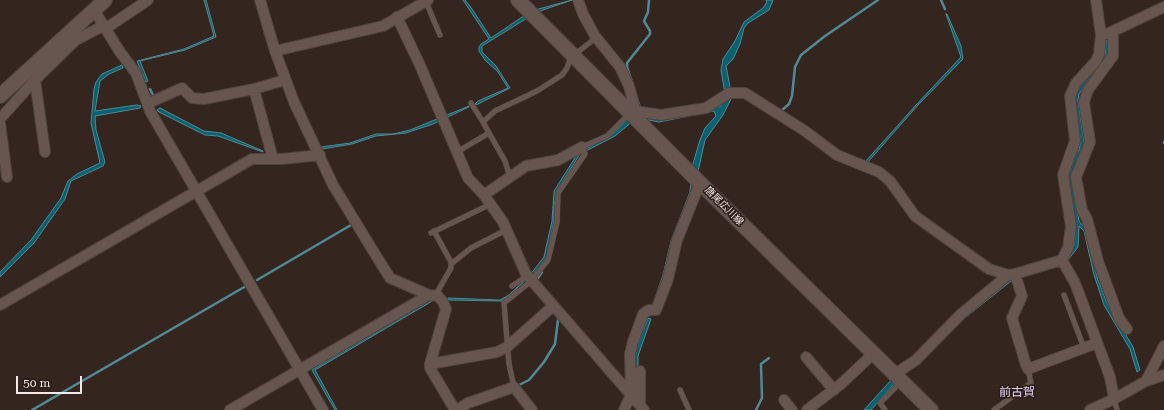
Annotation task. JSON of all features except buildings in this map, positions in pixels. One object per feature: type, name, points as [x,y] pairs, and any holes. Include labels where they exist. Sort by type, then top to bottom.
[{"type":"main road","points":[[0,96],[105,0]]},
{"type":"main road","name":"唐尾広川線","points":[[518,0],[696,179],[931,410]]},
{"type":"street","points":[[0,119],[76,40],[104,27],[148,0]]},
{"type":"street","points":[[260,0],[285,80],[333,185],[390,278],[438,296],[443,302],[446,310],[430,368],[456,410],[468,403],[514,387],[532,410]]},
{"type":"street","points":[[578,0],[583,14],[597,37],[620,66],[629,86],[634,115],[661,115],[706,108],[728,94],[745,93],[805,131],[838,155],[879,172],[890,181],[915,216],[989,269],[1012,275],[1022,296],[1012,318],[1028,369],[1097,344]]},
{"type":"street","points":[[898,378],[961,314],[1012,275],[1062,260],[1068,248],[1071,236],[1071,226],[1063,175],[1075,141],[1070,96],[1076,83],[1096,61],[1099,54],[1101,35],[1096,0]]},
{"type":"street","points":[[275,51],[383,26],[427,1]]},
{"type":"street","points":[[1101,35],[1113,32],[1164,7]]},
{"type":"street","points":[[94,10],[120,52],[136,73],[149,103],[150,111],[323,410]]},
{"type":"street","points":[[397,17],[419,63],[468,178],[491,204],[506,230],[529,279],[552,307],[631,395],[640,408]]},
{"type":"street","points":[[1113,32],[1113,56],[1088,90],[1084,102],[1090,142],[1076,180],[1082,210],[1087,218],[1098,261],[1119,318],[1127,330]]},
{"type":"street","points":[[36,80],[45,152]]},
{"type":"street","points":[[149,103],[182,88],[192,98],[204,99],[254,89],[285,80]]},
{"type":"street","points":[[254,89],[273,159]]},
{"type":"street","points":[[0,123],[7,177]]},
{"type":"street","points":[[484,195],[526,166],[558,160],[582,148]]},
{"type":"street","points":[[0,305],[252,159],[273,159],[320,155]]},
{"type":"street","points":[[624,410],[631,395],[630,354],[633,342],[643,314],[649,310],[656,310],[668,279],[677,240],[696,179]]},
{"type":"street","points":[[1062,260],[1075,283],[1110,377],[1114,399]]},
{"type":"street","points":[[230,410],[432,295]]},
{"type":"street","points":[[430,364],[480,357],[497,352],[507,347],[552,307]]},
{"type":"street","points":[[1146,382],[1164,346]]},
{"type":"street","points":[[807,410],[834,390],[874,353]]},
{"type":"street","points":[[806,357],[834,390]]},
{"type":"street","points":[[640,371],[640,408]]},
{"type":"street","points":[[1090,410],[1146,382],[1164,375]]},
{"type":"street","points":[[784,400],[792,410]]},
{"type":"lane","points":[[427,1],[440,35]]},
{"type":"lane","points":[[483,122],[494,111],[537,91],[558,78],[567,68],[572,55],[597,37]]},
{"type":"lane","points":[[1096,61],[1104,68]]},
{"type":"lane","points":[[471,103],[505,161],[510,177]]},
{"type":"lane","points":[[514,387],[507,347],[504,303],[548,260],[557,222],[558,193],[585,154],[582,148],[607,136],[634,115]]},
{"type":"lane","points":[[457,152],[489,133]]},
{"type":"lane","points":[[1064,182],[1076,180]]},
{"type":"lane","points":[[451,264],[432,232],[491,204]]},
{"type":"lane","points":[[432,295],[449,272],[451,264],[471,248],[506,230]]},
{"type":"lane","points":[[512,286],[529,279]]},
{"type":"lane","points":[[1064,295],[1084,348]]},
{"type":"lane","points":[[994,410],[1032,383],[1028,369]]},
{"type":"lane","points":[[885,410],[880,403],[898,378]]},
{"type":"lane","points":[[680,390],[689,410]]},
{"type":"lane","points":[[1114,399],[1117,410]]},
{"type":"water","points":[[204,0],[206,0],[216,37],[185,50],[140,61],[148,81],[146,82],[137,61],[184,49],[214,36]]},
{"type":"water","points":[[463,0],[465,0],[470,6],[491,38],[531,11],[572,0],[543,10],[482,46],[482,52],[496,66],[510,88],[476,105],[475,104],[478,101],[508,88],[498,72],[485,60],[479,51],[481,44],[489,39]]},
{"type":"water","points":[[766,0],[773,0],[769,10],[748,23],[744,28],[740,44],[733,59],[726,66],[732,97],[723,115],[705,140],[695,185],[655,305],[653,304],[663,275],[671,241],[690,192],[692,167],[700,140],[705,128],[716,116],[714,111],[659,122],[643,119],[633,121],[615,136],[580,154],[558,189],[554,205],[554,221],[547,257],[533,274],[510,294],[530,275],[544,257],[552,221],[554,191],[578,153],[612,135],[628,119],[721,106],[725,94],[721,70],[723,59],[735,41],[744,22],[763,8],[767,2]]},
{"type":"water","points":[[946,14],[961,46],[963,59],[918,105],[867,163],[865,162],[961,57]]},
{"type":"water","points":[[1106,41],[1109,41],[1109,54],[1079,94],[1078,100],[1084,141],[1083,149],[1072,175],[1079,221],[1085,228],[1098,280],[1107,303],[1133,347],[1140,370],[1137,372],[1130,349],[1104,305],[1094,275],[1084,231],[1079,226],[1078,247],[1068,260],[1056,266],[1011,281],[966,317],[916,366],[903,374],[871,410],[864,410],[892,379],[1010,278],[1069,255],[1074,246],[1075,235],[1066,179],[1073,156],[1079,150],[1080,145],[1074,100],[1075,91],[1105,55]]},
{"type":"water","points":[[122,65],[123,68],[109,74],[100,81],[95,111],[137,105],[141,106],[140,108],[95,116],[96,130],[105,162],[103,166],[71,181],[65,199],[34,243],[0,277],[0,272],[31,240],[61,198],[68,181],[77,174],[100,163],[91,123],[94,89],[96,82],[102,74]]},
{"type":"water","points":[[469,106],[433,124],[406,133],[376,136],[352,144],[322,149],[321,147],[350,143],[376,134],[393,134],[410,130]]},
{"type":"water","points":[[160,108],[204,131],[221,133],[263,152],[218,136],[205,135],[159,112],[157,110]]},
{"type":"water","points":[[509,295],[502,301],[448,300],[448,298],[500,300]]},
{"type":"water","points":[[433,299],[434,300],[315,370],[337,410],[335,410],[312,370]]},
{"type":"water","points":[[648,318],[651,319],[638,356],[638,395],[634,368],[635,352]]},
{"type":"waterway","points":[[640,108],[627,63],[650,34],[650,31],[644,21],[648,12],[649,0]]},
{"type":"waterway","points":[[781,111],[789,104],[792,96],[795,67],[801,55],[825,36],[878,0]]},
{"type":"waterway","points":[[941,0],[945,9]]},
{"type":"waterway","points":[[150,89],[153,95]]},
{"type":"waterway","points":[[257,280],[351,225]]},
{"type":"waterway","points":[[536,281],[542,272]]},
{"type":"waterway","points":[[32,410],[246,286]]},
{"type":"waterway","points":[[519,385],[529,380],[544,362],[555,344],[558,320]]},
{"type":"waterway","points":[[756,410],[762,398],[761,364],[769,358]]},
{"type":"district","name":"前古賀","points":[[1017,392]]}]
